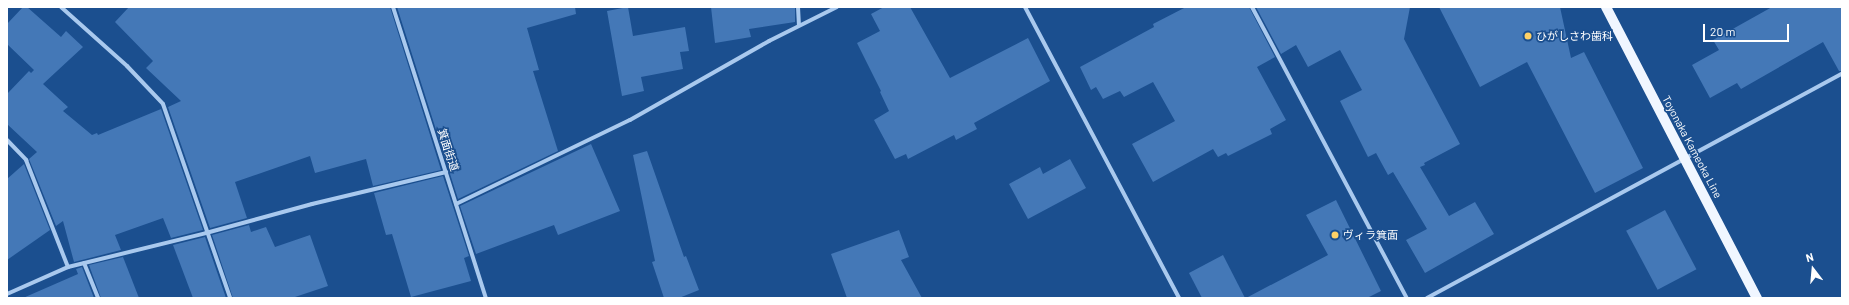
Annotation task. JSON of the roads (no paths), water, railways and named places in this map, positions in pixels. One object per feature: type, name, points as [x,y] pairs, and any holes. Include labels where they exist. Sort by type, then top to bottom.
[{"type":"main road","name":"Toyonaka Kameoka Line","points":[[1606,7],[1757,298]]},
{"type":"street","points":[[61,7],[127,66],[163,104],[206,233],[230,298]]},
{"type":"street","name":"箕面街道","points":[[393,7],[486,298]]},
{"type":"street","points":[[798,7],[799,25]]},
{"type":"street","points":[[456,204],[630,120],[769,40],[837,7]]},
{"type":"street","points":[[1026,7],[1179,298]]},
{"type":"street","points":[[1252,7],[1406,298]]},
{"type":"street","points":[[1427,298],[1842,74]]},
{"type":"street","points":[[7,140],[26,160],[68,267]]},
{"type":"street","points":[[7,294],[68,267],[206,233],[312,204],[446,172]]},
{"type":"street","points":[[84,263],[98,298]]},
{"type":"place","name":"ひがしさわ歯科","points":[[1528,36]]},
{"type":"place","name":"ヴィラ箕面","points":[[1335,235]]}]
